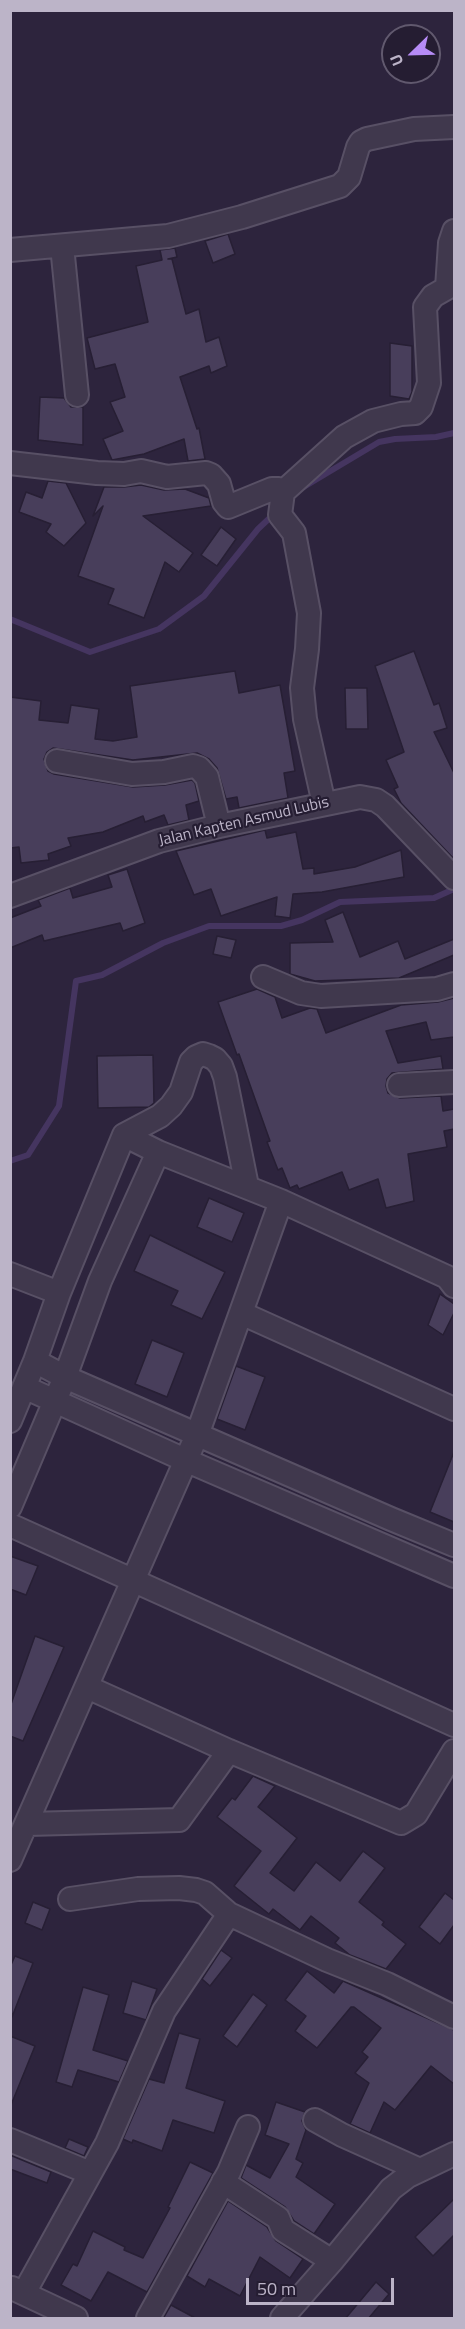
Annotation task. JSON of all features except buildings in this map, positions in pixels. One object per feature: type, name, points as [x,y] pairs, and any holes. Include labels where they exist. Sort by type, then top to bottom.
[{"type":"street","points":[[10,249],[168,236],[242,217],[340,186],[349,177],[358,147],[367,139],[414,129],[454,127]]},
{"type":"street","points":[[324,804],[305,719],[302,688],[309,613],[294,533],[280,515],[282,492],[344,437],[373,421],[415,413],[421,407],[429,382],[425,307],[433,296],[447,288],[450,243],[454,231]]},
{"type":"street","points":[[62,246],[77,395]]},
{"type":"street","points":[[10,463],[97,473],[124,474],[141,471],[167,477],[211,475],[219,484],[224,502],[228,507],[272,489],[279,489],[282,492]]},
{"type":"street","points":[[57,761],[132,774],[164,772],[193,766],[199,768],[207,777],[219,826]]},
{"type":"street","name":"Jalan Kapten Asmud Lubis","points":[[10,896],[159,841],[360,796],[376,800],[385,806],[454,878]]},
{"type":"street","points":[[263,977],[301,993],[321,996],[436,988],[454,984]]},
{"type":"street","points":[[10,1421],[35,1361],[59,1293],[124,1135],[160,1116],[171,1106],[181,1092],[190,1062],[203,1054],[221,1065],[225,1077],[247,1186]]},
{"type":"street","points":[[399,1085],[454,1082]]},
{"type":"street","points":[[124,1135],[158,1152],[281,1201],[447,1277],[454,1286]]},
{"type":"street","points":[[10,1507],[65,1377],[100,1281],[158,1152]]},
{"type":"street","points":[[10,1860],[28,1824],[197,1435],[281,1201]]},
{"type":"street","points":[[10,1274],[59,1293]]},
{"type":"street","points":[[241,1313],[454,1408]]},
{"type":"street","points":[[35,1361],[65,1377],[197,1435],[454,1545]]},
{"type":"street","points":[[24,1387],[185,1460],[454,1576]]},
{"type":"street","points":[[299,1510],[310,1484]]},
{"type":"street","points":[[10,1525],[454,1725]]},
{"type":"street","points":[[87,1687],[229,1751],[401,1823],[416,1814],[454,1751]]},
{"type":"street","points":[[28,1824],[179,1820],[229,1751]]},
{"type":"street","points":[[70,1899],[138,1889],[179,1888],[205,1893],[229,1914],[454,2017]]},
{"type":"street","points":[[76,2319],[17,2290],[107,2143],[164,2011],[229,1914]]},
{"type":"street","points":[[315,2120],[342,2135],[420,2170]]},
{"type":"street","points":[[148,2319],[223,2182],[248,2127]]},
{"type":"street","points":[[10,2140],[90,2174]]},
{"type":"street","points":[[282,2319],[391,2189],[420,2170],[454,2154]]},
{"type":"street","points":[[223,2182],[279,2218],[283,2230],[332,2261]]},
{"type":"waterway","points":[[302,488],[379,442],[436,437],[454,433]]},
{"type":"waterway","points":[[10,619],[90,652],[159,629],[204,596],[258,529],[275,513]]},
{"type":"waterway","points":[[10,1161],[28,1155],[59,1106],[76,981],[102,975],[163,943],[209,926],[281,926],[302,920],[340,902],[434,898],[454,889]]}]
